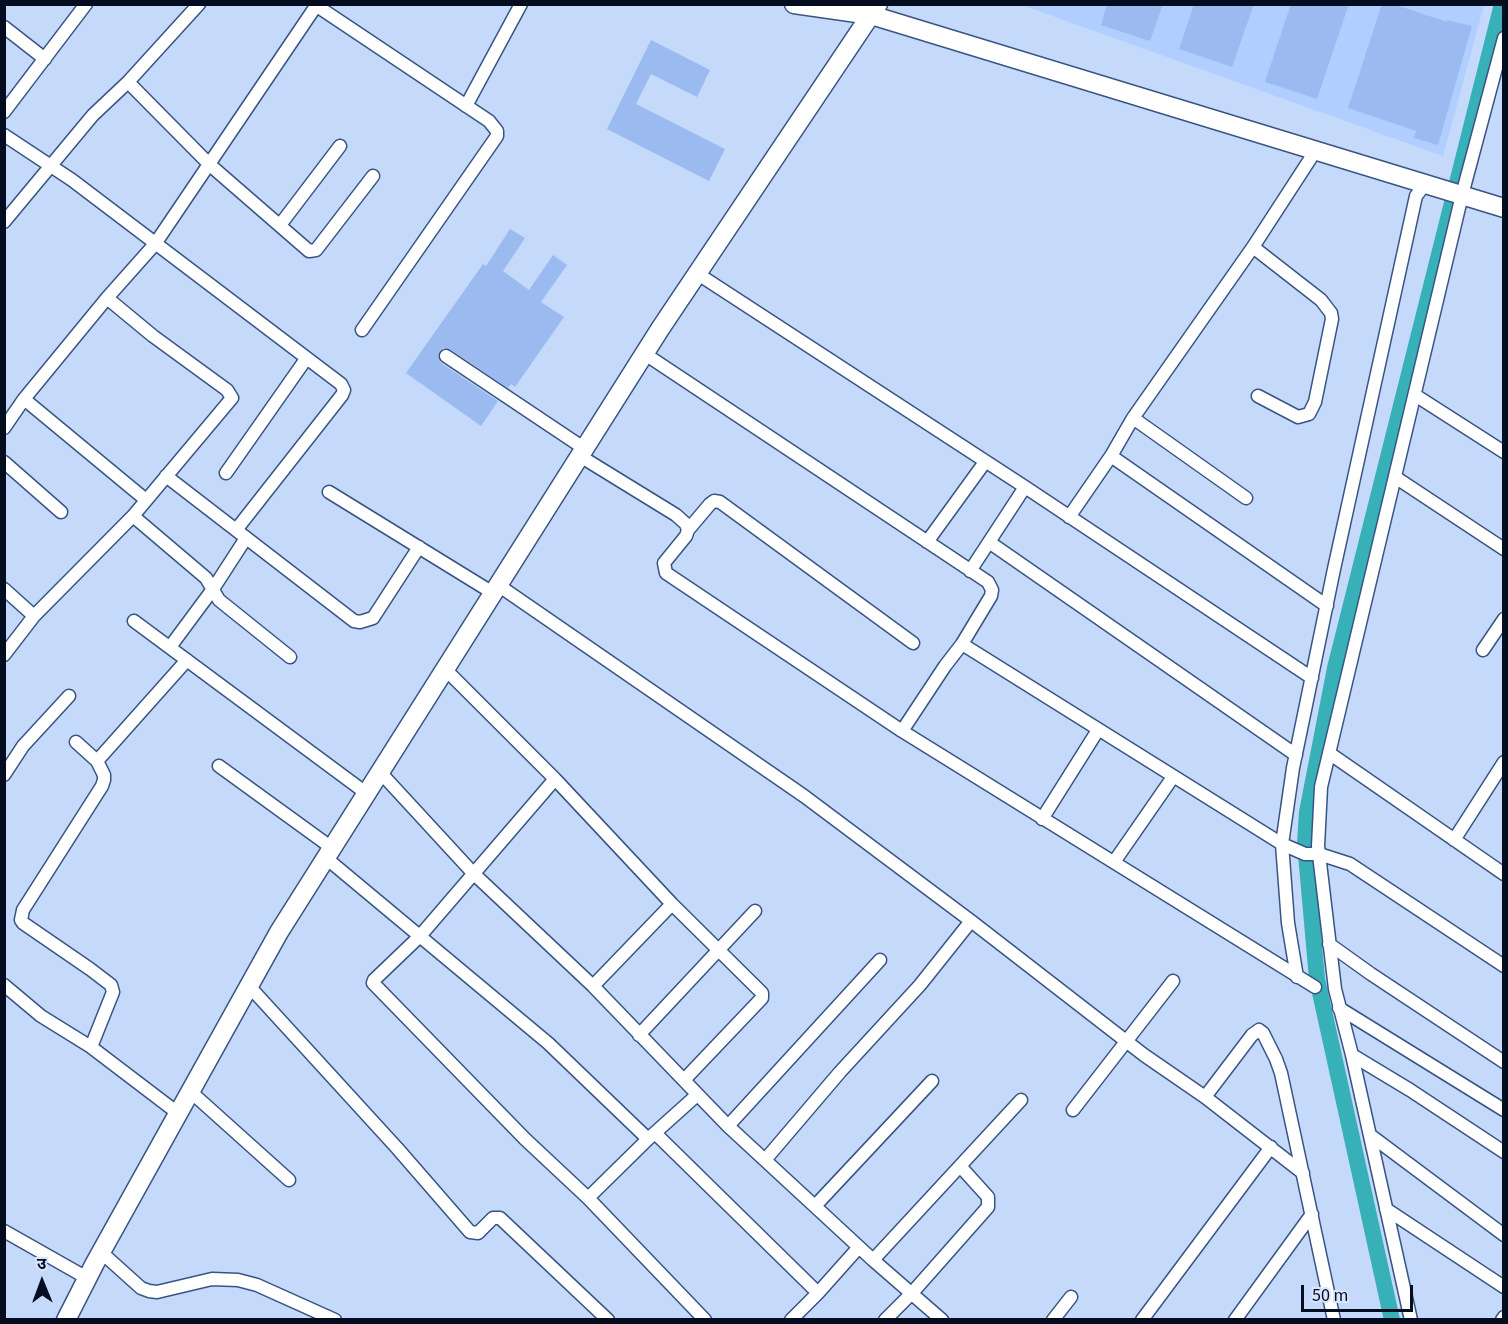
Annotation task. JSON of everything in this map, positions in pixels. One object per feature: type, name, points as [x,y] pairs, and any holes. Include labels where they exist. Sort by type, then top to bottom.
[{"type":"main road","points":[[794,4],[874,10],[1503,208]]},
{"type":"main road","points":[[66,1320],[101,1252],[279,932],[645,354],[874,10]]},
{"type":"street","points":[[4,112],[86,4]]},
{"type":"street","points":[[4,222],[93,115],[128,82],[199,4]]},
{"type":"street","points":[[466,106],[521,4]]},
{"type":"street","points":[[4,428],[24,399],[107,298],[155,244],[315,5],[466,106],[494,126],[497,131],[497,136],[362,330]]},
{"type":"street","points":[[4,27],[45,59]]},
{"type":"street","points":[[1411,1320],[1352,1055],[1332,989],[1319,854],[1322,787],[1461,195],[1503,38]]},
{"type":"street","points":[[128,82],[210,165],[305,249],[316,250],[373,176]]},
{"type":"street","points":[[4,135],[50,165],[341,384],[344,390],[241,534],[213,589],[170,647]]},
{"type":"street","points":[[280,225],[340,146]]},
{"type":"street","points":[[1069,516],[1253,247],[1316,150]]},
{"type":"street","points":[[1297,977],[1288,923],[1282,844],[1296,755],[1416,196],[1426,183]]},
{"type":"street","points":[[1253,247],[1321,300],[1331,312],[1332,320],[1315,402],[1309,414],[1298,417],[1258,396]]},
{"type":"street","points":[[698,274],[1025,487],[1312,678]]},
{"type":"street","points":[[4,655],[34,616],[132,516],[231,398],[227,390],[153,336],[107,298]]},
{"type":"street","points":[[645,354],[988,582],[992,590],[991,596],[962,644],[902,731]]},
{"type":"street","points":[[446,356],[676,515],[686,524],[688,530]]},
{"type":"street","points":[[226,473],[306,359]]},
{"type":"street","points":[[1415,395],[1503,452]]},
{"type":"street","points":[[24,399],[146,500]]},
{"type":"street","points":[[1134,418],[1246,498]]},
{"type":"street","points":[[1111,456],[1327,606]]},
{"type":"street","points":[[4,462],[61,512]]},
{"type":"street","points":[[927,542],[985,462]]},
{"type":"street","points":[[166,476],[350,619],[360,622],[373,618],[418,547]]},
{"type":"street","points":[[1395,477],[1503,549]]},
{"type":"street","points":[[970,571],[1025,487]]},
{"type":"street","points":[[329,492],[418,547],[496,589],[804,796],[971,921],[1126,1042],[1205,1097],[1303,1173]]},
{"type":"street","points":[[913,644],[720,502],[714,501],[710,504],[666,560],[664,567],[666,573],[902,731],[1315,987]]},
{"type":"street","points":[[132,516],[206,578],[219,600],[290,657]]},
{"type":"street","points":[[989,542],[1296,755]]},
{"type":"street","points":[[4,589],[34,616]]},
{"type":"street","points":[[1483,650],[1503,619]]},
{"type":"street","points":[[134,621],[366,794]]},
{"type":"street","points":[[962,644],[1282,844],[1305,854],[1319,854],[1350,864],[1503,966]]},
{"type":"street","points":[[97,761],[187,660]]},
{"type":"street","points":[[445,669],[555,779],[672,904],[762,993],[763,996],[684,1080]]},
{"type":"street","points":[[4,775],[23,746],[69,696]]},
{"type":"street","points":[[1042,819],[1098,730]]},
{"type":"street","points":[[76,742],[97,761],[104,775],[102,786],[21,915],[23,923],[90,969],[112,988],[113,992],[91,1047]]},
{"type":"street","points":[[1329,753],[1503,874]]},
{"type":"street","points":[[1454,840],[1503,762]]},
{"type":"street","points":[[219,766],[329,853],[420,936],[548,1043],[818,1293]]},
{"type":"street","points":[[380,772],[473,873],[593,986],[728,1126],[873,1260],[942,1320]]},
{"type":"street","points":[[1114,862],[1173,777]]},
{"type":"street","points":[[555,779],[420,936],[374,980],[374,984],[525,1139],[588,1197],[705,1320]]},
{"type":"street","points":[[593,986],[672,904]]},
{"type":"street","points":[[639,1035],[755,911]]},
{"type":"street","points":[[765,1160],[840,1072],[920,985],[971,921]]},
{"type":"street","points":[[1329,944],[1503,1062]]},
{"type":"street","points":[[728,1126],[880,960]]},
{"type":"street","points":[[1073,1110],[1173,981]]},
{"type":"street","points":[[4,985],[41,1016],[91,1047],[179,1114]]},
{"type":"street","points":[[249,986],[397,1148],[470,1232],[478,1233],[493,1218],[500,1218],[608,1320]]},
{"type":"street","points":[[1339,1008],[1503,1110]]},
{"type":"street","points":[[1205,1097],[1252,1035],[1256,1031],[1261,1031],[1267,1039],[1281,1073],[1312,1214],[1330,1316]]},
{"type":"street","points":[[1352,1055],[1410,1090],[1503,1152]]},
{"type":"street","points":[[815,1206],[932,1081]]},
{"type":"street","points":[[191,1092],[289,1180]]},
{"type":"street","points":[[588,1197],[697,1095]]},
{"type":"street","points":[[873,1260],[1021,1100]]},
{"type":"street","points":[[1370,1135],[1503,1235]]},
{"type":"street","points":[[1143,1320],[1271,1147]]},
{"type":"street","points":[[885,1320],[912,1293],[989,1203],[988,1197],[960,1166]]},
{"type":"street","points":[[1386,1209],[1503,1287]]},
{"type":"street","points":[[1235,1320],[1312,1214]]},
{"type":"street","points":[[4,1231],[87,1278]]},
{"type":"street","points":[[790,1320],[818,1293],[859,1246]]},
{"type":"street","points":[[101,1252],[141,1288],[149,1291],[157,1292],[212,1279],[238,1280],[257,1285],[335,1320]]},
{"type":"street","points":[[1053,1320],[1071,1297]]},
{"type":"shaded area","points":[[1022,5],[1484,5],[1443,156]]},
{"type":"building","points":[[1107,4],[1163,4],[1150,41],[1101,25]]},
{"type":"building","points":[[1194,4],[1254,4],[1232,67],[1179,49]]},
{"type":"building","points":[[1291,4],[1349,4],[1317,99],[1265,82]]},
{"type":"building","points":[[1382,4],[1393,4],[1447,22],[1447,20],[1472,26],[1438,145],[1414,138],[1416,131],[1348,108]]},
{"type":"building","points":[[651,40],[710,70],[697,97],[651,74],[636,104],[725,149],[709,181],[607,129]]},
{"type":"building","points":[[510,229],[525,238],[503,271],[529,290],[553,255],[567,265],[541,302],[564,317],[515,387],[511,384],[508,388],[450,349],[443,348],[440,351],[438,356],[441,363],[498,401],[481,426],[406,373],[483,264],[486,266]]},
{"type":"waterway","points":[[1392,1320],[1317,979],[1305,843],[1307,812],[1335,668],[1502,4]]}]
